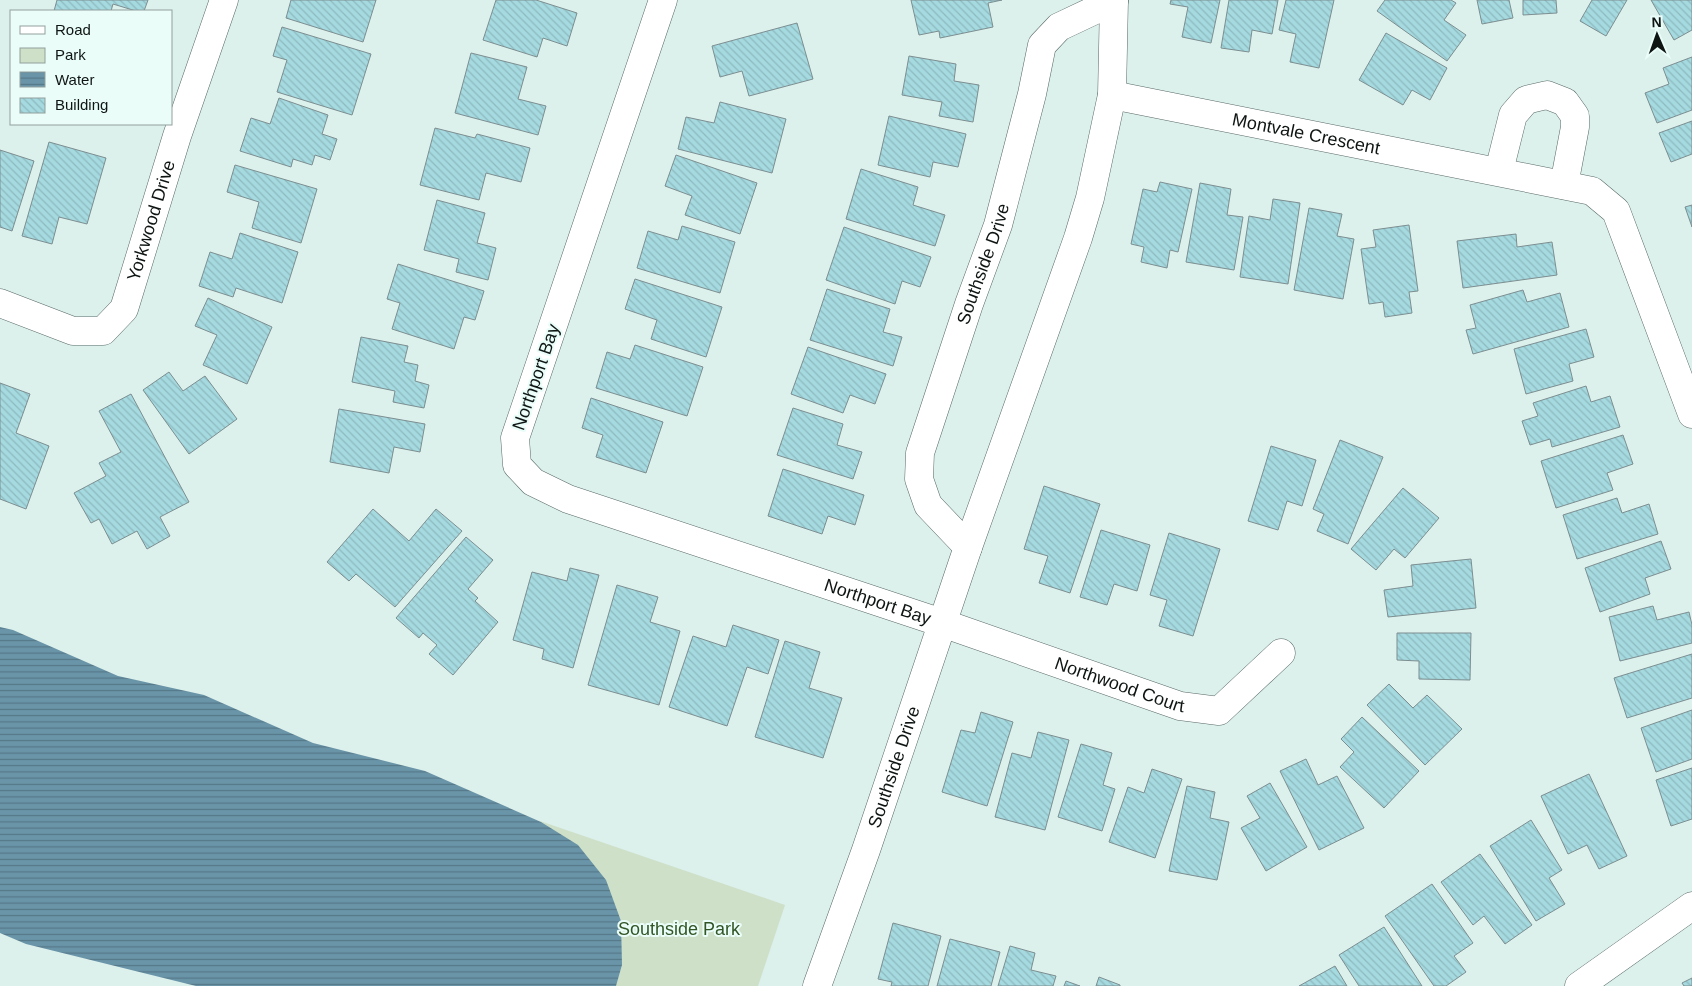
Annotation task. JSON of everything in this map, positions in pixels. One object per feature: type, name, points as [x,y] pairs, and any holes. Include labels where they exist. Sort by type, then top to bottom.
[{"type":"street","name":"Yorkwood Drive","points":[[0,304],[73,331],[103,331],[124,309],[177,136],[224,0]]},
{"type":"street","name":"Northport Bay","points":[[663,0],[515,438],[517,465],[533,482],[568,499],[942,623]]},
{"type":"street","name":"Southside Drive","points":[[817,986],[968,546],[1078,238],[1090,198],[1112,95],[1114,0],[1059,27],[1042,45],[1032,94],[998,225],[969,304],[920,453],[918,479],[928,505],[968,546]]},
{"type":"street","name":"Montvale Crescent","points":[[1112,95],[1592,191],[1616,211],[1692,414]]},
{"type":"street","points":[[1499,172],[1514,116],[1526,100],[1547,95],[1565,102],[1575,116],[1576,127],[1564,185]]},
{"type":"street","name":"Northwood Court","points":[[942,623],[1180,706],[1219,711],[1282,653]]},
{"type":"street","points":[[1579,986],[1692,906]]},
{"type":"green space","name":"Southside Park","points":[[540,821],[785,905],[758,986],[616,986],[622,965]]},
{"type":"water","points":[[0,627],[13,630],[118,676],[204,695],[313,743],[425,771],[541,822],[578,845],[606,880],[621,921],[622,965],[616,986],[196,986],[26,944],[0,933]]},
{"type":"building","points":[[57,0],[148,0],[144,10],[133,10],[113,4],[111,10],[54,10]]},
{"type":"building","points":[[291,0],[376,0],[363,42],[286,18]]},
{"type":"building","points":[[496,0],[536,0],[577,13],[567,46],[543,38],[537,57],[483,40]]},
{"type":"building","points":[[911,0],[1002,0],[988,3],[993,27],[940,38],[939,31],[919,35]]},
{"type":"building","points":[[1171,0],[1220,0],[1211,43],[1182,37],[1188,7],[1170,4]]},
{"type":"building","points":[[1229,0],[1278,0],[1272,34],[1252,30],[1249,52],[1221,48]]},
{"type":"building","points":[[1286,0],[1334,0],[1319,68],[1290,62],[1296,34],[1279,30]]},
{"type":"building","points":[[1385,0],[1451,0],[1456,3],[1444,20],[1466,35],[1447,61],[1377,11]]},
{"type":"building","points":[[1477,0],[1509,0],[1513,18],[1482,24]]},
{"type":"building","points":[[1523,0],[1556,0],[1557,13],[1523,15]]},
{"type":"building","points":[[1592,0],[1627,0],[1606,36],[1580,21]]},
{"type":"building","points":[[1651,0],[1692,0],[1692,30],[1674,40]]},
{"type":"building","points":[[797,23],[813,79],[749,96],[742,71],[720,77],[712,46]]},
{"type":"building","points":[[282,27],[371,54],[352,115],[277,92],[287,60],[273,56]]},
{"type":"building","points":[[1386,33],[1447,68],[1430,100],[1412,90],[1403,105],[1359,80]]},
{"type":"building","points":[[471,53],[527,67],[518,99],[546,106],[538,135],[455,113]]},
{"type":"building","points":[[909,56],[956,64],[954,81],[979,85],[973,122],[939,116],[942,102],[902,95]]},
{"type":"building","points":[[1692,57],[1692,110],[1657,123],[1645,93],[1669,84],[1663,68]]},
{"type":"building","points":[[279,98],[328,115],[322,134],[337,139],[330,160],[315,155],[312,165],[293,159],[291,167],[240,151],[251,118],[270,124]]},
{"type":"building","points":[[720,102],[786,119],[772,173],[678,149],[686,117],[714,123]]},
{"type":"building","points":[[889,116],[966,134],[958,167],[933,162],[930,177],[878,165]]},
{"type":"building","points":[[1692,121],[1692,154],[1671,162],[1659,133]]},
{"type":"building","points":[[435,128],[475,138],[477,134],[530,148],[521,182],[486,173],[479,200],[420,185]]},
{"type":"building","points":[[49,142],[106,158],[87,224],[59,217],[52,244],[22,236]]},
{"type":"building","points":[[0,150],[34,161],[12,231],[0,227]]},
{"type":"building","points":[[676,155],[757,183],[740,234],[685,215],[692,196],[665,186]]},
{"type":"building","points":[[235,165],[317,189],[301,243],[252,228],[259,202],[227,192]]},
{"type":"building","points":[[861,169],[918,187],[913,205],[945,215],[935,246],[846,219]]},
{"type":"building","points":[[1160,182],[1192,189],[1178,252],[1170,250],[1167,268],[1141,262],[1144,247],[1131,244],[1143,189],[1157,192]]},
{"type":"building","points":[[1200,183],[1231,189],[1227,215],[1243,217],[1234,270],[1186,262]]},
{"type":"building","points":[[1273,199],[1300,203],[1288,284],[1240,277],[1249,216],[1270,220]]},
{"type":"building","points":[[437,200],[485,213],[477,243],[496,248],[488,280],[456,272],[459,259],[424,250]]},
{"type":"building","points":[[1692,205],[1692,227],[1685,207]]},
{"type":"building","points":[[1309,208],[1342,214],[1337,236],[1354,239],[1343,299],[1294,290]]},
{"type":"building","points":[[1409,225],[1418,291],[1409,292],[1412,313],[1385,317],[1383,302],[1369,304],[1361,249],[1376,247],[1373,230]]},
{"type":"building","points":[[682,226],[735,242],[720,293],[637,268],[648,231],[678,240]]},
{"type":"building","points":[[844,227],[931,257],[920,287],[902,281],[895,304],[826,280]]},
{"type":"building","points":[[240,233],[298,252],[282,303],[236,288],[233,297],[199,286],[210,252],[232,259]]},
{"type":"building","points":[[1516,234],[1517,247],[1552,242],[1557,275],[1463,288],[1457,241]]},
{"type":"building","points":[[398,264],[484,291],[475,320],[464,317],[454,349],[392,329],[400,303],[387,299]]},
{"type":"building","points":[[635,279],[722,307],[706,357],[651,339],[657,320],[625,309]]},
{"type":"building","points":[[827,289],[890,309],[883,332],[902,337],[893,366],[810,340]]},
{"type":"building","points":[[1523,290],[1527,302],[1560,293],[1569,327],[1473,354],[1466,330],[1476,328],[1470,305]]},
{"type":"building","points":[[208,298],[272,327],[247,384],[203,365],[217,335],[195,326]]},
{"type":"building","points":[[1586,329],[1594,357],[1569,364],[1573,381],[1526,394],[1514,349]]},
{"type":"building","points":[[361,337],[408,346],[404,362],[418,365],[415,381],[429,385],[424,408],[393,402],[395,391],[352,382]]},
{"type":"building","points":[[635,345],[703,367],[687,416],[596,388],[607,352],[630,359]]},
{"type":"building","points":[[808,347],[886,374],[875,404],[850,395],[843,413],[791,394]]},
{"type":"building","points":[[169,372],[183,391],[205,376],[237,419],[189,454],[143,390]]},
{"type":"building","points":[[0,383],[30,394],[16,433],[49,446],[26,509],[0,499]]},
{"type":"building","points":[[1586,386],[1591,402],[1610,396],[1620,427],[1552,447],[1550,439],[1530,445],[1522,421],[1538,416],[1533,403]]},
{"type":"building","points":[[131,394],[189,502],[160,517],[170,536],[147,549],[137,531],[112,544],[99,519],[91,523],[74,493],[106,476],[99,463],[121,452],[99,411]]},
{"type":"building","points":[[591,398],[663,422],[646,473],[596,457],[603,435],[582,428]]},
{"type":"building","points":[[793,408],[843,424],[837,445],[862,452],[853,479],[777,455]]},
{"type":"building","points":[[339,409],[425,424],[420,452],[394,447],[389,473],[330,462]]},
{"type":"building","points":[[1623,435],[1633,464],[1607,473],[1613,490],[1556,508],[1541,461]]},
{"type":"building","points":[[1340,440],[1383,457],[1348,544],[1317,531],[1324,514],[1313,509]]},
{"type":"building","points":[[1271,446],[1316,460],[1302,506],[1287,501],[1278,530],[1248,521]]},
{"type":"building","points":[[783,469],[864,495],[855,525],[828,516],[822,534],[768,516]]},
{"type":"building","points":[[1044,486],[1100,504],[1070,593],[1039,583],[1048,556],[1024,549]]},
{"type":"building","points":[[1403,488],[1439,518],[1405,558],[1394,549],[1376,570],[1351,549]]},
{"type":"building","points":[[1617,498],[1622,513],[1649,504],[1658,534],[1577,559],[1563,515]]},
{"type":"building","points":[[373,509],[409,541],[436,509],[462,531],[395,607],[356,574],[349,581],[327,562]]},
{"type":"building","points":[[1101,530],[1150,545],[1137,591],[1114,584],[1107,605],[1080,597]]},
{"type":"building","points":[[1169,533],[1220,549],[1193,636],[1159,626],[1167,600],[1150,595]]},
{"type":"building","points":[[466,537],[493,560],[468,589],[478,598],[475,601],[498,622],[453,675],[429,654],[437,645],[423,633],[419,638],[396,618]]},
{"type":"building","points":[[1661,541],[1671,569],[1645,578],[1650,594],[1600,612],[1585,568]]},
{"type":"building","points":[[1471,559],[1476,608],[1388,617],[1384,590],[1413,586],[1411,565]]},
{"type":"building","points":[[570,568],[599,575],[573,668],[542,659],[544,649],[513,640],[532,572],[567,581]]},
{"type":"building","points":[[617,585],[658,597],[650,622],[680,631],[659,705],[588,685]]},
{"type":"building","points":[[1653,606],[1657,620],[1689,612],[1692,625],[1692,643],[1620,661],[1609,617]]},
{"type":"building","points":[[733,625],[779,640],[768,674],[747,667],[727,726],[669,707],[693,636],[726,647]]},
{"type":"building","points":[[1397,633],[1471,633],[1470,680],[1419,679],[1419,661],[1397,660]]},
{"type":"building","points":[[785,641],[820,652],[809,688],[842,698],[823,758],[755,737]]},
{"type":"building","points":[[1692,654],[1692,698],[1627,718],[1614,678]]},
{"type":"building","points":[[1389,684],[1413,708],[1427,695],[1462,729],[1425,765],[1367,705]]},
{"type":"building","points":[[1692,710],[1692,759],[1656,772],[1641,728]]},
{"type":"building","points":[[981,712],[1013,722],[987,806],[942,792],[961,730],[975,733]]},
{"type":"building","points":[[1362,717],[1419,771],[1384,808],[1340,767],[1354,752],[1341,739]]},
{"type":"building","points":[[1038,732],[1069,740],[1045,830],[995,817],[1012,753],[1031,758]]},
{"type":"building","points":[[1081,744],[1112,753],[1103,785],[1115,789],[1102,831],[1058,817]]},
{"type":"building","points":[[1306,759],[1318,785],[1337,776],[1364,828],[1319,850],[1280,771]]},
{"type":"building","points":[[1692,768],[1692,819],[1671,826],[1656,780]]},
{"type":"building","points":[[1152,769],[1182,779],[1155,858],[1109,842],[1128,787],[1144,793]]},
{"type":"building","points":[[1589,774],[1627,856],[1599,869],[1587,845],[1568,854],[1541,796]]},
{"type":"building","points":[[1270,783],[1307,847],[1266,871],[1241,828],[1260,818],[1247,796]]},
{"type":"building","points":[[1187,786],[1215,792],[1210,818],[1229,822],[1217,880],[1169,871]]},
{"type":"building","points":[[1531,820],[1562,870],[1549,878],[1565,904],[1536,921],[1490,846]]},
{"type":"building","points":[[1480,854],[1532,925],[1505,944],[1484,916],[1473,925],[1441,882]]},
{"type":"building","points":[[1432,884],[1473,943],[1454,956],[1466,972],[1446,986],[1434,986],[1385,916]]},
{"type":"building","points":[[893,923],[941,936],[928,986],[891,986],[892,982],[878,979]]},
{"type":"building","points":[[1384,927],[1422,986],[1359,986],[1339,955]]},
{"type":"building","points":[[950,939],[1000,952],[991,986],[937,986]]},
{"type":"building","points":[[1010,946],[1035,953],[1031,970],[1056,976],[1053,986],[998,986]]},
{"type":"building","points":[[1335,966],[1347,986],[1299,986]]},
{"type":"building","points":[[1099,977],[1120,985],[1120,986],[1096,986]]},
{"type":"building","points":[[1692,978],[1692,986],[1684,986],[1682,983]]},
{"type":"building","points":[[1066,981],[1080,986],[1064,986]]}]
